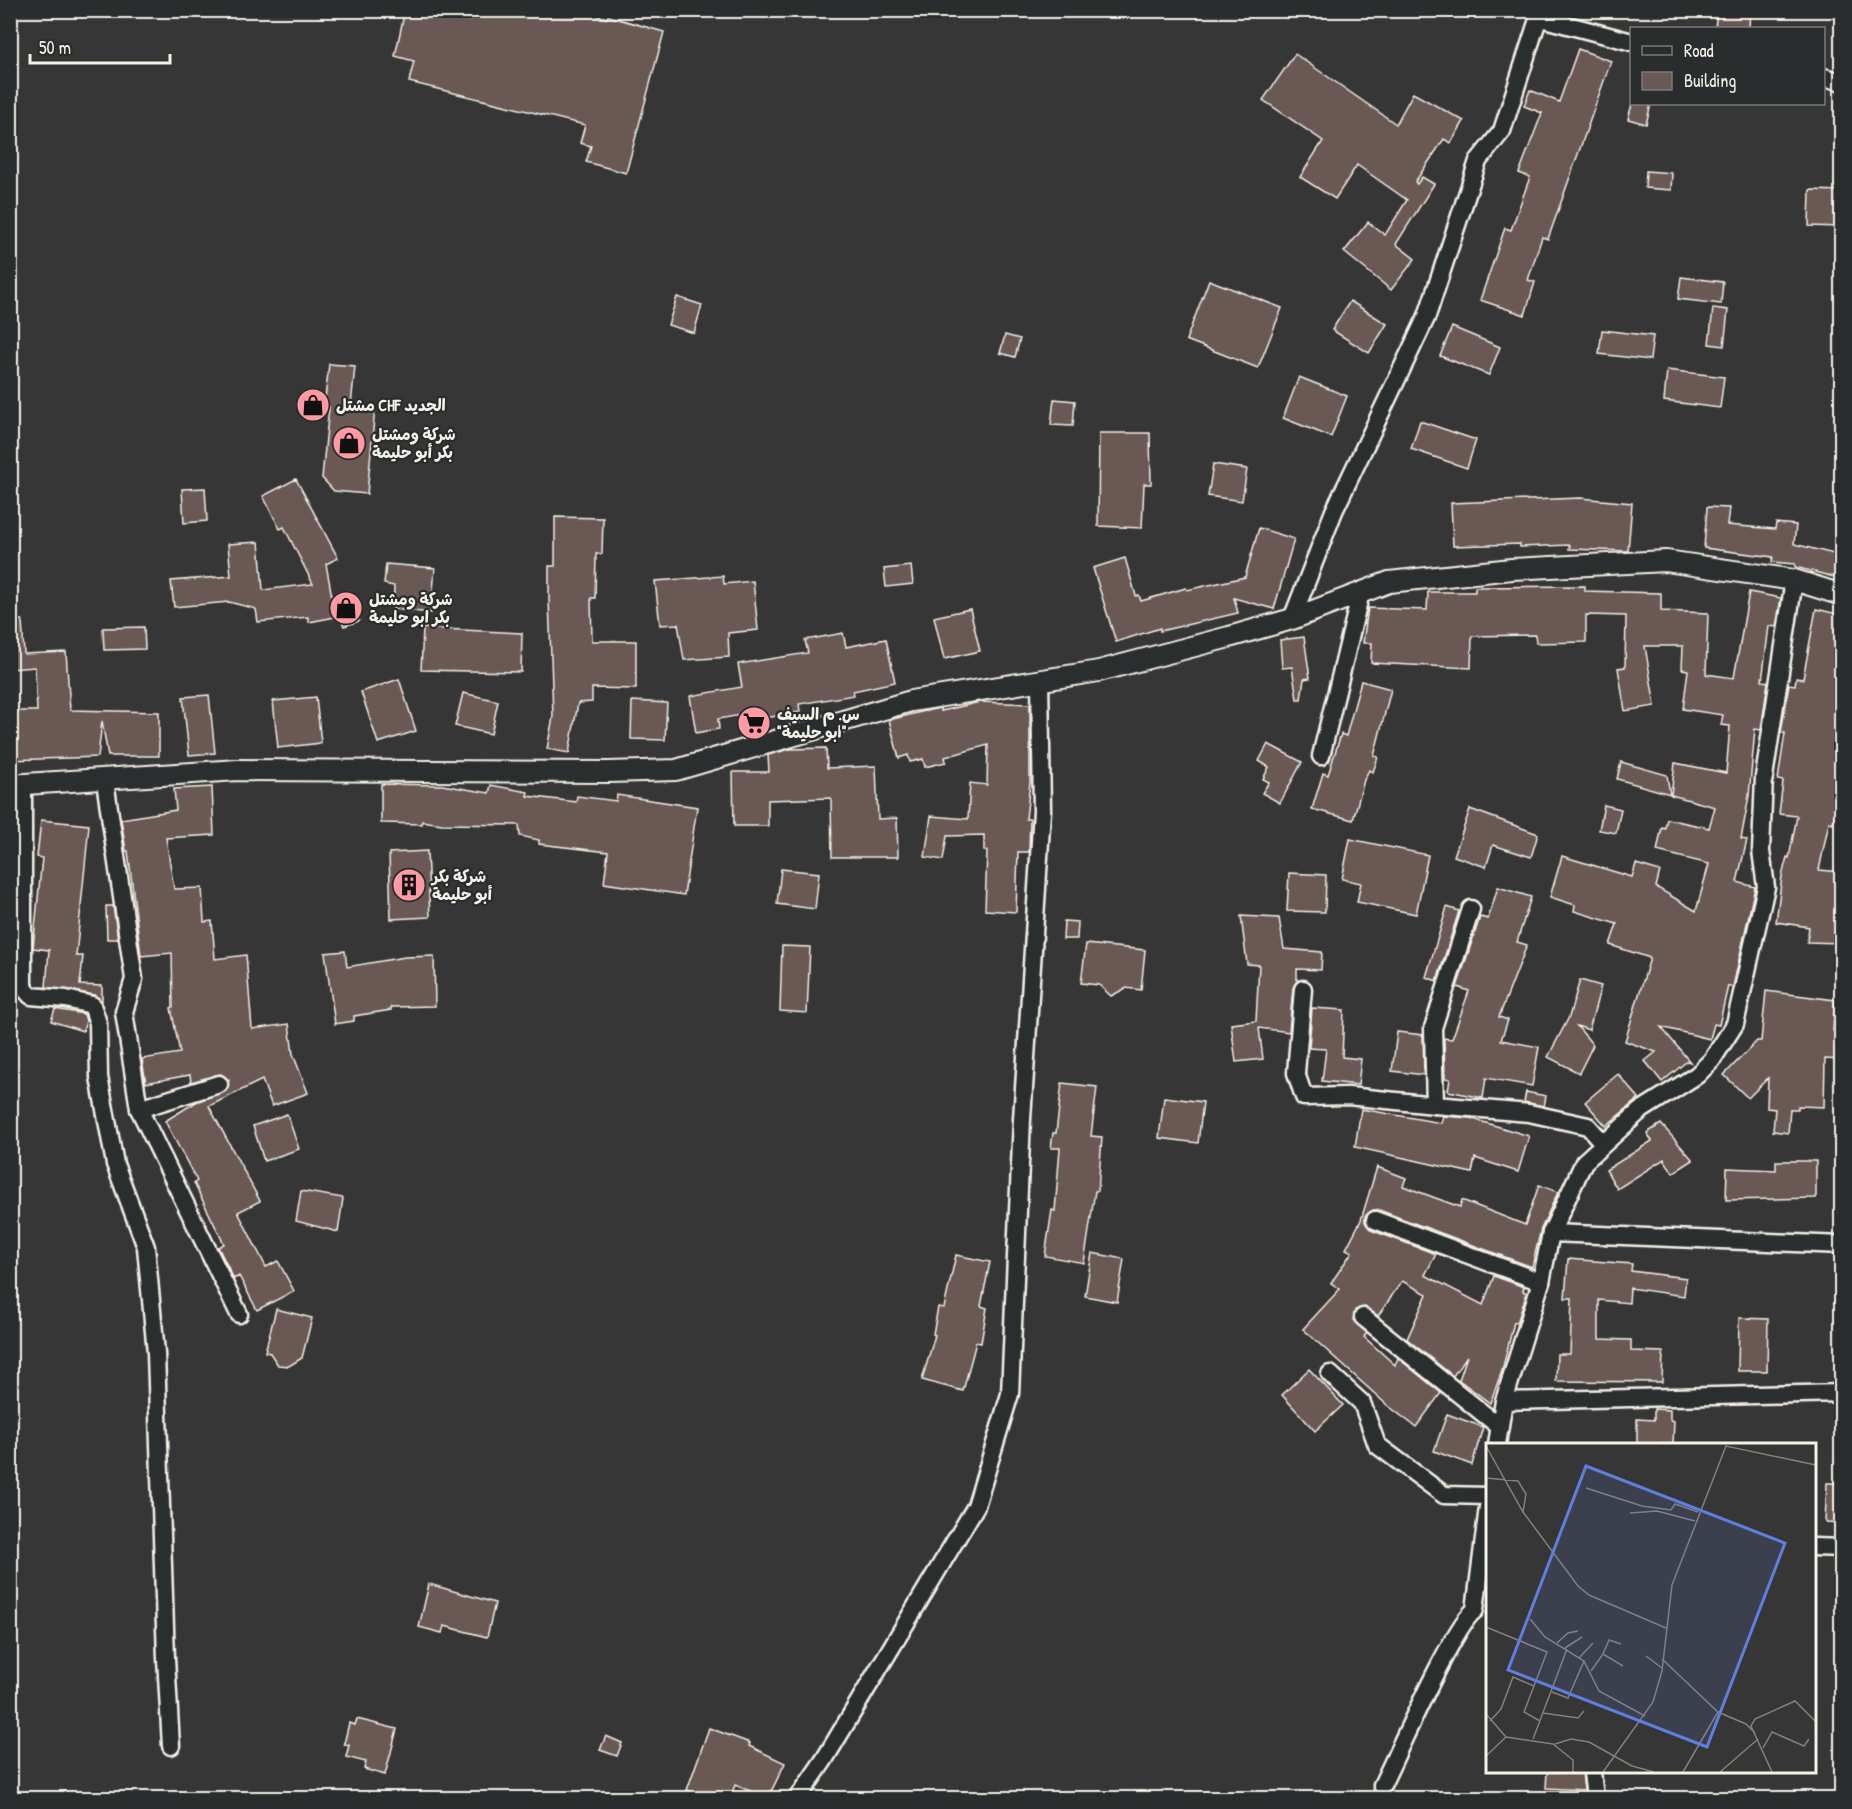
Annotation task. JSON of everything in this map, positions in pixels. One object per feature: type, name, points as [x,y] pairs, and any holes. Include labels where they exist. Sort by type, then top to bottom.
[{"type":"street","points":[[1292,619],[1353,469],[1427,316],[1478,161],[1502,131],[1541,14],[1630,41]]},
{"type":"street","points":[[1825,77],[1842,82]]},
{"type":"street","points":[[171,1746],[156,1353],[146,1247],[115,1164],[99,1077],[98,1023],[92,1005],[66,999],[31,996],[23,987],[17,785],[105,781],[238,770],[609,772],[676,770],[911,701],[1099,671],[1292,619],[1389,582],[1512,569],[1666,561],[1794,580],[1842,595]]},
{"type":"street","points":[[1497,1443],[1504,1401],[1541,1282],[1551,1233],[1584,1162],[1640,1111],[1697,1075],[1712,1060],[1735,1024],[1766,887],[1761,850],[1764,777],[1794,580]]},
{"type":"street","points":[[1321,756],[1360,592]]},
{"type":"street","points":[[798,1798],[825,1760],[976,1506],[1011,1394],[1022,1119],[1042,810],[1040,679]]},
{"type":"street","points":[[105,781],[134,979],[124,1012],[139,1109],[239,1314]]},
{"type":"street","points":[[1435,1105],[1433,1028],[1471,909]]},
{"type":"street","points":[[1303,989],[1296,1073],[1304,1097],[1348,1096],[1529,1113],[1588,1126],[1603,1143]]},
{"type":"street","points":[[139,1109],[219,1084]]},
{"type":"street","points":[[1375,1220],[1541,1282]]},
{"type":"street","points":[[1551,1233],[1842,1245]]},
{"type":"street","points":[[1363,1317],[1500,1427]]},
{"type":"street","points":[[1330,1374],[1362,1403],[1377,1444],[1444,1495],[1486,1496]]},
{"type":"street","points":[[1504,1401],[1842,1393]]},
{"type":"street","points":[[1382,1785],[1467,1615],[1475,1610],[1485,1542]]},
{"type":"street","points":[[1816,1547],[1842,1548]]},
{"type":"street","points":[[1592,1773],[1595,1798]]},
{"type":"building","points":[[405,10],[576,10],[607,18],[608,16],[664,32],[626,173],[586,162],[591,146],[580,143],[585,125],[409,82],[414,61],[395,56]]},
{"type":"building","points":[[1717,10],[1750,10],[1749,27],[1715,27]]},
{"type":"building","points":[[1578,49],[1611,61],[1548,239],[1542,237],[1528,280],[1535,282],[1525,315],[1480,300],[1505,228],[1511,230],[1530,177],[1519,173],[1542,113],[1524,106],[1530,90],[1559,102]]},
{"type":"building","points":[[1295,54],[1396,124],[1413,93],[1464,121],[1451,143],[1444,139],[1415,182],[1417,184],[1422,177],[1434,184],[1396,244],[1415,259],[1391,290],[1344,252],[1368,222],[1385,235],[1407,200],[1357,165],[1335,199],[1300,177],[1323,141],[1263,100]]},
{"type":"building","points":[[1632,105],[1651,105],[1646,124],[1628,119]]},
{"type":"building","points":[[1646,171],[1672,173],[1671,190],[1645,188]]},
{"type":"building","points":[[1810,190],[1841,191],[1840,227],[1809,226]]},
{"type":"building","points":[[1681,277],[1723,282],[1721,304],[1678,299]]},
{"type":"building","points":[[1209,280],[1282,308],[1258,368],[1186,340]]},
{"type":"building","points":[[677,297],[702,305],[694,333],[668,325]]},
{"type":"building","points":[[1350,301],[1387,324],[1369,353],[1332,330]]},
{"type":"building","points":[[1713,308],[1728,310],[1724,346],[1709,344]]},
{"type":"building","points":[[1452,327],[1500,347],[1489,375],[1440,356]]},
{"type":"building","points":[[1602,330],[1653,336],[1650,360],[1599,354]]},
{"type":"building","points":[[1005,335],[1020,339],[1015,357],[1000,353]]},
{"type":"building","name":"شركة ومشتل بكر أبو حليمة","points":[[329,364],[355,366],[351,405],[375,408],[367,494],[334,491],[322,478],[329,407],[324,407]]},
{"type":"building","points":[[1667,370],[1724,377],[1720,408],[1664,401]]},
{"type":"building","points":[[1299,377],[1347,396],[1331,437],[1283,418]]},
{"type":"building","points":[[1054,399],[1075,401],[1073,426],[1051,425]]},
{"type":"building","points":[[1420,421],[1476,440],[1467,468],[1411,449]]},
{"type":"building","points":[[1099,433],[1150,433],[1151,484],[1144,484],[1142,528],[1098,526]]},
{"type":"building","points":[[1213,464],[1247,469],[1242,501],[1208,496]]},
{"type":"building","points":[[296,479],[338,558],[326,564],[332,597],[349,591],[359,621],[344,626],[340,616],[309,622],[308,617],[258,622],[256,609],[229,602],[174,607],[171,581],[231,576],[228,544],[259,542],[263,590],[313,584],[284,527],[280,529],[263,496]]},
{"type":"building","points":[[205,488],[207,521],[184,523],[182,489]]},
{"type":"building","points":[[1580,498],[1632,503],[1628,551],[1569,549],[1570,545],[1453,546],[1451,503]]},
{"type":"building","points":[[1707,507],[1729,508],[1727,525],[1775,529],[1776,523],[1796,525],[1794,544],[1842,556],[1842,579],[1795,567],[1795,564],[1772,562],[1773,557],[1704,548]]},
{"type":"building","points":[[555,517],[603,518],[602,554],[596,554],[595,598],[591,598],[592,641],[636,641],[636,689],[592,688],[592,702],[578,703],[569,753],[547,749],[553,717],[549,566],[555,566]]},
{"type":"building","points":[[1259,528],[1294,539],[1274,609],[1234,598],[1238,613],[1160,631],[1160,628],[1116,642],[1093,568],[1125,558],[1136,596],[1139,595],[1141,601],[1186,588],[1187,590],[1245,577]]},
{"type":"building","points":[[386,564],[435,568],[431,613],[393,609],[394,586],[384,584]]},
{"type":"building","points":[[911,566],[913,584],[886,587],[884,569]]},
{"type":"building","points":[[723,576],[724,584],[753,581],[758,630],[728,633],[729,657],[684,660],[678,624],[660,625],[655,581]]},
{"type":"building","points":[[1585,586],[1585,591],[1661,593],[1661,611],[1708,613],[1706,674],[1734,678],[1749,592],[1781,598],[1776,627],[1769,626],[1762,681],[1768,682],[1761,730],[1755,729],[1749,796],[1741,839],[1747,840],[1737,882],[1755,887],[1733,987],[1728,986],[1719,1025],[1714,1024],[1710,1039],[1661,1027],[1690,1062],[1687,1061],[1662,1082],[1645,1061],[1656,1052],[1625,1041],[1650,958],[1610,945],[1617,924],[1574,911],[1575,905],[1550,897],[1562,856],[1632,877],[1636,864],[1660,871],[1656,887],[1696,911],[1709,864],[1657,851],[1662,827],[1665,828],[1667,819],[1709,828],[1715,807],[1671,795],[1675,763],[1726,773],[1730,726],[1721,725],[1723,715],[1683,709],[1688,670],[1682,669],[1683,646],[1645,646],[1655,706],[1625,711],[1618,668],[1625,667],[1626,616],[1586,615],[1586,642],[1536,643],[1535,635],[1472,636],[1471,668],[1371,663],[1372,643],[1363,643],[1368,608],[1427,610],[1428,592],[1475,592],[1475,587]]},
{"type":"building","points":[[970,609],[980,651],[944,659],[934,617]]},
{"type":"building","points":[[1816,609],[1842,615],[1842,789],[1839,789],[1833,823],[1829,822],[1819,870],[1842,872],[1842,943],[1807,942],[1809,927],[1776,922],[1782,876],[1787,857],[1789,858],[1797,816],[1779,814],[1783,781],[1778,780],[1785,733],[1781,733],[1789,684],[1795,685],[1796,678],[1803,679]]},
{"type":"building","points":[[10,620],[22,620],[24,654],[66,652],[70,710],[159,712],[159,756],[108,756],[102,721],[98,757],[10,760],[10,711],[37,711],[35,667],[10,669]]},
{"type":"building","points":[[144,627],[145,649],[104,650],[103,628]]},
{"type":"building","points":[[423,628],[522,633],[521,672],[421,670]]},
{"type":"building","points":[[843,633],[846,647],[886,639],[895,682],[853,691],[854,695],[799,704],[800,712],[747,721],[746,714],[718,719],[719,729],[696,733],[690,696],[742,687],[738,664],[808,653],[805,640]]},
{"type":"building","points":[[1304,637],[1310,678],[1304,679],[1301,699],[1297,699],[1292,667],[1282,668],[1280,640]]},
{"type":"building","points":[[399,679],[416,731],[378,743],[361,692]]},
{"type":"building","points":[[1361,681],[1391,689],[1374,756],[1378,757],[1373,772],[1369,770],[1364,780],[1353,820],[1312,809],[1323,773],[1328,775],[1341,734],[1346,736]]},
{"type":"building","points":[[463,693],[498,701],[491,734],[455,726]]},
{"type":"building","points":[[209,695],[215,753],[189,755],[183,697]]},
{"type":"building","points":[[316,697],[321,743],[278,748],[273,701]]},
{"type":"building","points":[[632,701],[667,703],[665,740],[631,739]]},
{"type":"building","points":[[980,702],[1030,704],[1030,782],[1026,819],[1030,819],[1029,852],[1018,852],[1016,912],[985,910],[987,851],[984,851],[984,835],[947,836],[943,860],[925,857],[931,816],[968,819],[970,783],[987,785],[988,745],[945,757],[946,762],[925,767],[923,759],[910,762],[908,755],[899,758],[889,720],[940,708],[941,711]]},
{"type":"building","points":[[1268,744],[1302,762],[1280,803],[1262,793],[1269,782],[1263,779],[1269,767],[1259,761]]},
{"type":"building","points":[[826,748],[827,768],[876,766],[878,819],[897,818],[898,857],[832,857],[831,798],[768,800],[768,826],[734,826],[733,772],[769,772],[768,755],[790,749]]},
{"type":"building","points":[[1621,762],[1667,775],[1670,794],[1617,779]]},
{"type":"building","points":[[381,784],[442,785],[489,793],[491,785],[528,792],[527,796],[576,802],[577,796],[616,801],[617,795],[697,807],[684,895],[604,883],[608,852],[539,844],[539,840],[520,836],[519,825],[442,824],[422,821],[422,824],[381,823]]},
{"type":"building","points":[[212,787],[214,835],[166,838],[174,889],[202,888],[204,922],[212,921],[215,959],[246,955],[252,1029],[289,1024],[293,1054],[308,1093],[272,1106],[262,1080],[209,1106],[260,1201],[238,1212],[266,1267],[278,1261],[294,1291],[257,1310],[239,1276],[234,1279],[218,1247],[224,1244],[194,1183],[197,1181],[165,1121],[196,1102],[226,1091],[229,1080],[221,1074],[191,1082],[190,1075],[146,1083],[142,1059],[180,1053],[171,1008],[173,1007],[172,953],[141,956],[128,851],[126,851],[121,819],[176,810],[174,789]]},
{"type":"building","points":[[1604,805],[1621,809],[1616,833],[1599,830]]},
{"type":"building","points":[[1470,809],[1538,834],[1531,857],[1493,845],[1486,867],[1454,856]]},
{"type":"building","points":[[41,820],[89,825],[76,956],[83,956],[80,985],[102,986],[102,1002],[94,995],[46,987],[49,950],[33,948],[42,858],[37,857]]},
{"type":"building","points":[[1350,839],[1428,855],[1416,914],[1357,902],[1361,883],[1342,879]]},
{"type":"building","name":"شركة بكر أبو حليمة","points":[[427,851],[430,917],[391,919],[389,853]]},
{"type":"building","points":[[781,869],[819,873],[815,909],[777,904]]},
{"type":"building","points":[[1289,873],[1326,875],[1325,912],[1287,911]]},
{"type":"building","points":[[1498,887],[1531,897],[1517,942],[1527,945],[1499,1017],[1508,1020],[1501,1040],[1539,1047],[1532,1086],[1486,1078],[1483,1098],[1448,1091],[1450,1079],[1445,1078],[1444,1038],[1452,1039],[1469,991],[1457,987],[1480,917],[1488,919]]},
{"type":"building","points":[[106,906],[113,906],[118,939],[107,939]]},
{"type":"building","points":[[1447,907],[1459,911],[1437,981],[1426,977]]},
{"type":"building","points":[[1241,916],[1279,918],[1284,949],[1322,952],[1321,970],[1297,969],[1289,1032],[1259,1028],[1263,1059],[1236,1062],[1231,1024],[1256,1021],[1259,965],[1247,964]]},
{"type":"building","points":[[1064,921],[1078,922],[1077,939],[1063,939]]},
{"type":"building","points":[[1086,944],[1145,950],[1141,990],[1126,988],[1111,996],[1099,985],[1081,983]]},
{"type":"building","points":[[782,946],[810,947],[807,1013],[780,1011]]},
{"type":"building","points":[[345,951],[347,967],[405,957],[434,956],[435,1006],[391,1007],[391,1010],[354,1016],[354,1021],[335,1024],[325,953]]},
{"type":"building","points":[[1580,980],[1601,986],[1589,1030],[1577,1026],[1593,1045],[1579,1073],[1548,1057],[1569,1017]]},
{"type":"building","points":[[1766,991],[1835,1000],[1833,1031],[1842,1031],[1842,1060],[1825,1059],[1824,1107],[1798,1106],[1798,1109],[1790,1109],[1788,1133],[1773,1131],[1775,1109],[1767,1108],[1768,1078],[1748,1098],[1724,1075],[1757,1041],[1761,1041]]},
{"type":"building","points":[[1312,1008],[1344,1010],[1342,1057],[1361,1059],[1358,1085],[1322,1081],[1326,1049],[1309,1048]]},
{"type":"building","points":[[55,1009],[84,1014],[86,1021],[83,1031],[51,1021]]},
{"type":"building","points":[[1397,1032],[1423,1035],[1424,1075],[1392,1071]]},
{"type":"building","points":[[1618,1074],[1639,1098],[1606,1126],[1585,1102]]},
{"type":"building","points":[[1062,1083],[1097,1087],[1091,1136],[1102,1137],[1098,1191],[1095,1191],[1084,1263],[1045,1256],[1052,1210],[1055,1211],[1060,1148],[1051,1148],[1053,1133],[1056,1133]]},
{"type":"building","points":[[1526,1092],[1546,1096],[1544,1106],[1524,1102]]},
{"type":"building","points":[[1164,1097],[1203,1102],[1198,1143],[1159,1138]]},
{"type":"building","points":[[1361,1109],[1441,1123],[1443,1116],[1470,1118],[1529,1136],[1518,1172],[1475,1158],[1472,1173],[1355,1147]]},
{"type":"building","points":[[287,1114],[299,1149],[264,1161],[253,1126]]},
{"type":"building","points":[[1661,1124],[1693,1160],[1673,1173],[1664,1159],[1617,1189],[1606,1170],[1652,1141],[1647,1133]]},
{"type":"building","points":[[1776,1161],[1816,1161],[1816,1198],[1726,1200],[1727,1168],[1776,1170]]},
{"type":"building","points":[[1377,1167],[1406,1178],[1403,1186],[1460,1207],[1462,1200],[1525,1225],[1539,1185],[1558,1192],[1541,1229],[1532,1267],[1379,1210],[1373,1210],[1365,1216],[1365,1222],[1371,1230],[1436,1254],[1425,1275],[1483,1305],[1494,1276],[1524,1287],[1523,1291],[1527,1293],[1517,1323],[1514,1322],[1502,1371],[1490,1403],[1459,1380],[1467,1356],[1453,1376],[1407,1339],[1427,1294],[1402,1281],[1378,1316],[1365,1307],[1355,1310],[1353,1320],[1367,1333],[1364,1337],[1395,1365],[1398,1358],[1441,1393],[1416,1427],[1387,1405],[1303,1329],[1340,1289],[1331,1283],[1352,1252],[1346,1249],[1361,1220]]},
{"type":"building","points":[[301,1191],[343,1198],[338,1232],[296,1221]]},
{"type":"building","points":[[1092,1253],[1124,1259],[1117,1302],[1085,1296]]},
{"type":"building","points":[[956,1255],[990,1262],[981,1306],[987,1308],[981,1343],[976,1342],[963,1391],[922,1380],[935,1335],[933,1334],[938,1307],[944,1308]]},
{"type":"building","points":[[1568,1259],[1632,1264],[1631,1271],[1686,1278],[1684,1296],[1630,1288],[1629,1303],[1599,1300],[1599,1339],[1631,1340],[1631,1351],[1663,1352],[1662,1382],[1556,1381],[1557,1354],[1570,1354],[1572,1298],[1565,1298]]},
{"type":"building","points":[[276,1309],[312,1318],[302,1358],[289,1366],[278,1365],[270,1353],[265,1352]]},
{"type":"building","points":[[1739,1318],[1768,1319],[1767,1371],[1738,1371]]},
{"type":"building","points":[[1309,1369],[1343,1405],[1315,1431],[1282,1395]]},
{"type":"building","points":[[1654,1409],[1670,1410],[1670,1420],[1674,1421],[1673,1443],[1637,1443],[1637,1419],[1654,1420]]},
{"type":"building","points":[[1447,1414],[1483,1427],[1472,1465],[1434,1451]]},
{"type":"building","points":[[1827,1483],[1842,1483],[1842,1523],[1825,1522]]},
{"type":"building","points":[[429,1584],[495,1603],[487,1637],[444,1626],[442,1633],[419,1627]]},
{"type":"building","points":[[357,1719],[397,1729],[385,1775],[364,1769],[366,1762],[346,1757],[349,1745],[344,1744],[349,1723],[355,1725]]},
{"type":"building","points":[[709,1728],[750,1743],[749,1746],[785,1763],[768,1798],[735,1785],[730,1798],[710,1798],[687,1790]]},
{"type":"building","points":[[606,1736],[622,1743],[617,1756],[600,1750]]},
{"type":"building","points":[[1547,1773],[1582,1773],[1584,1790],[1546,1788]]},
{"type":"place","name":"مشتل CHF الجديد","points":[[313,405]]},
{"type":"place","name":"شركة ومشتل بكر أبو حليمة","points":[[349,443]]},
{"type":"place","name":"شركة ومشتل بكر ابو حليمة","points":[[346,608]]},
{"type":"place","name":"س. م السيف \"ابو حليمة\"","points":[[754,723]]},
{"type":"place","name":"شركة بكر أبو حليمة","points":[[409,885]]}]
